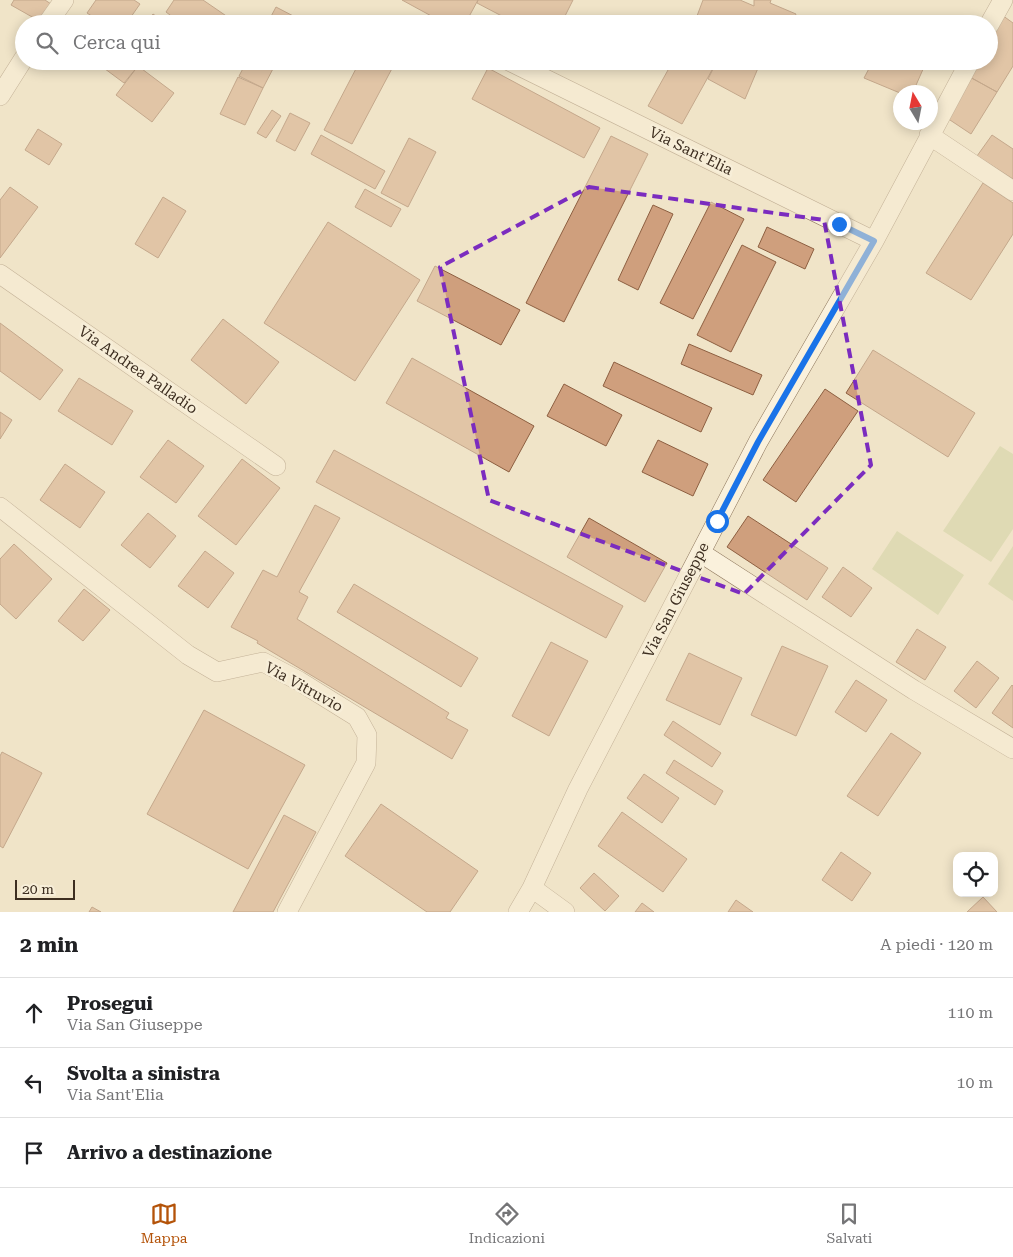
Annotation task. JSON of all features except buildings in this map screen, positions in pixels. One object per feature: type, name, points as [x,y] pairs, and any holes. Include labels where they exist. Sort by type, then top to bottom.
[{"type":"street","points":[[53,15],[64,0]]},
{"type":"street","points":[[995,15],[1003,0]]},
{"type":"street","points":[[0,96],[16,70]]},
{"type":"street","name":"Via Sant'Elia","points":[[527,70],[874,241]]},
{"type":"street","name":"Via San Giuseppe","points":[[518,912],[532,888],[578,789],[758,442],[874,241],[965,70]]},
{"type":"street","points":[[929,135],[1013,191]]},
{"type":"street","name":"Via Andrea Palladio","points":[[0,274],[276,466]]},
{"type":"street","name":"Via Vitruvio","points":[[0,507],[188,655],[217,672],[263,662],[299,681],[356,717],[368,735],[366,763],[287,912]]},
{"type":"street","points":[[701,553],[906,685],[1013,749]]},
{"type":"street","points":[[532,888],[565,912]]},
{"type":"highlighted area","points":[[589,187],[824,220],[871,465],[744,594],[489,500],[440,267]]},
{"type":"green space","points":[[1000,446],[1013,454],[1013,529],[991,562],[943,531]]},
{"type":"green space","points":[[897,531],[964,575],[938,615],[872,569]]},
{"type":"green space","points":[[1013,546],[1013,601],[988,584]]},
{"type":"route","points":[[717,521],[758,442],[874,241],[839,224]]}]
